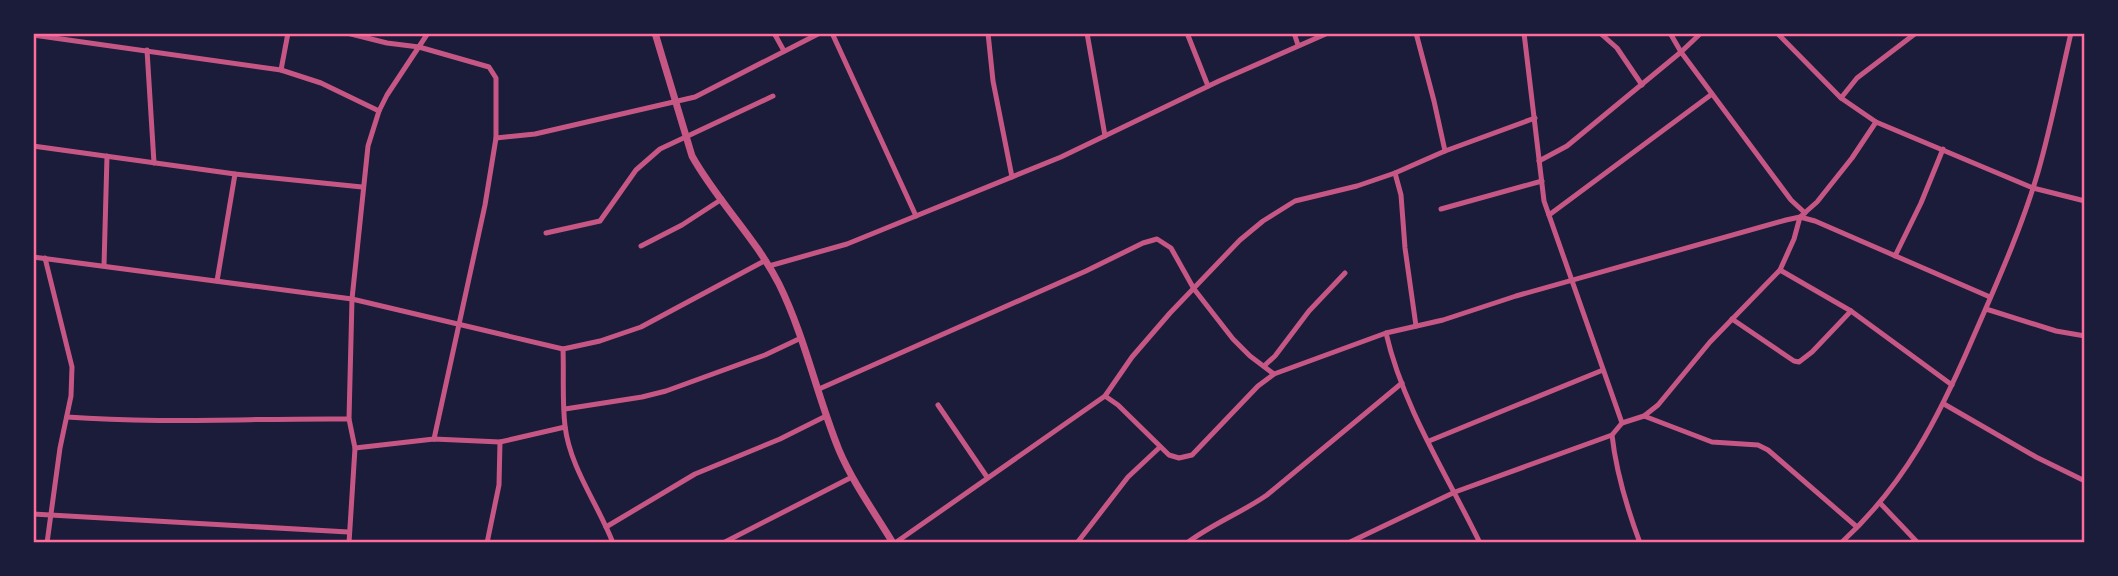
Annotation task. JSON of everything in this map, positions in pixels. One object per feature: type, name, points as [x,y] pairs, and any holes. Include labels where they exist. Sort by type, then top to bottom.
[{"type":"street","points":[[281,70],[288,33]]},
{"type":"street","points":[[347,33],[387,43],[419,47],[489,67],[496,78],[496,138],[485,205],[434,439]]},
{"type":"street","points":[[387,43],[389,33]]},
{"type":"street","points":[[349,543],[355,448],[349,419],[352,299],[368,146],[379,111],[405,65],[428,33]]},
{"type":"street","points":[[655,33],[686,138],[699,170],[767,263],[791,311],[839,451],[852,477],[894,543],[1105,396],[1132,357],[1240,240],[1263,221],[1295,201],[1357,186],[1395,173],[1445,151],[1535,118]]},
{"type":"street","points":[[774,33],[784,51]]},
{"type":"street","points":[[496,138],[535,134],[695,97],[820,33]]},
{"type":"street","points":[[832,33],[916,216]]},
{"type":"street","points":[[988,33],[993,81],[1012,177]]},
{"type":"street","points":[[1087,33],[1105,136]]},
{"type":"street","points":[[1187,33],[1208,86]]},
{"type":"street","points":[[1294,33],[1298,45]]},
{"type":"street","points":[[33,257],[352,299],[563,349],[600,341],[641,327],[767,263],[848,244],[1012,177],[1328,33]]},
{"type":"street","points":[[1416,33],[1445,151]]},
{"type":"street","points":[[1524,33],[1544,201],[1622,423]]},
{"type":"street","points":[[1600,33],[1617,48],[1642,85]]},
{"type":"street","points":[[1670,33],[1681,52],[1802,215],[1990,297]]},
{"type":"street","points":[[1539,161],[1567,146],[1681,52],[1700,33]]},
{"type":"street","points":[[1777,33],[1841,98],[1875,122],[2033,188],[2085,201]]},
{"type":"street","points":[[1841,98],[1857,78],[1916,33]]},
{"type":"street","points":[[1841,543],[1880,502],[1911,462],[1944,404],[2013,244],[2033,188],[2071,33]]},
{"type":"street","points":[[33,35],[281,70],[321,83],[379,111]]},
{"type":"street","points":[[147,50],[154,163]]},
{"type":"street","points":[[1549,215],[1712,94]]},
{"type":"street","points":[[546,233],[600,221],[636,170],[648,158],[673,142],[773,96]]},
{"type":"street","points":[[1105,396],[1118,405],[1169,455],[1180,458],[1192,455],[1258,386],[1274,374],[1385,333],[1802,215],[1817,202],[1852,158],[1875,122]]},
{"type":"street","points":[[33,146],[235,174],[362,187]]},
{"type":"street","points":[[1895,256],[1943,149]]},
{"type":"street","points":[[104,266],[107,156]]},
{"type":"street","points":[[1395,173],[1401,195],[1416,326]]},
{"type":"street","points":[[217,281],[235,174]]},
{"type":"street","points":[[1441,209],[1542,181]]},
{"type":"street","points":[[641,247],[722,199]]},
{"type":"street","points":[[1348,543],[1455,492],[1612,435],[1622,423],[1644,416],[1658,405],[1732,319],[1780,270],[1802,215]]},
{"type":"street","points":[[819,389],[1157,239],[1171,248],[1194,289],[1233,339],[1274,374]]},
{"type":"street","points":[[45,258],[72,367],[71,396],[60,448],[47,543]]},
{"type":"street","points":[[1780,270],[1851,311],[1952,385]]},
{"type":"street","points":[[1264,366],[1275,356],[1309,311],[1345,273]]},
{"type":"street","points":[[1986,309],[2056,331],[2085,337]]},
{"type":"street","points":[[1732,319],[1799,362],[1851,311]]},
{"type":"street","points":[[1385,333],[1402,383],[1480,543]]},
{"type":"street","points":[[565,409],[666,391],[765,355],[801,338]]},
{"type":"street","points":[[563,349],[565,427],[571,452],[613,543]]},
{"type":"street","points":[[1429,441],[1603,370]]},
{"type":"street","points":[[1187,543],[1208,527],[1267,495],[1402,383]]},
{"type":"street","points":[[1944,404],[2036,457],[2085,481]]},
{"type":"street","points":[[938,405],[986,477]]},
{"type":"street","points":[[606,527],[695,474],[780,439],[827,416]]},
{"type":"street","points":[[1644,416],[1712,442],[1758,445],[1768,450],[1857,527]]},
{"type":"street","points":[[67,417],[129,421],[349,419]]},
{"type":"street","points":[[355,448],[434,439],[500,442],[565,427]]},
{"type":"street","points":[[1612,435],[1628,510],[1640,543]]},
{"type":"street","points":[[487,543],[497,500],[500,442]]},
{"type":"street","points":[[1077,543],[1128,477],[1160,447]]},
{"type":"street","points":[[723,543],[852,477]]},
{"type":"street","points":[[1880,502],[1918,543]]},
{"type":"street","points":[[33,514],[348,532]]}]
